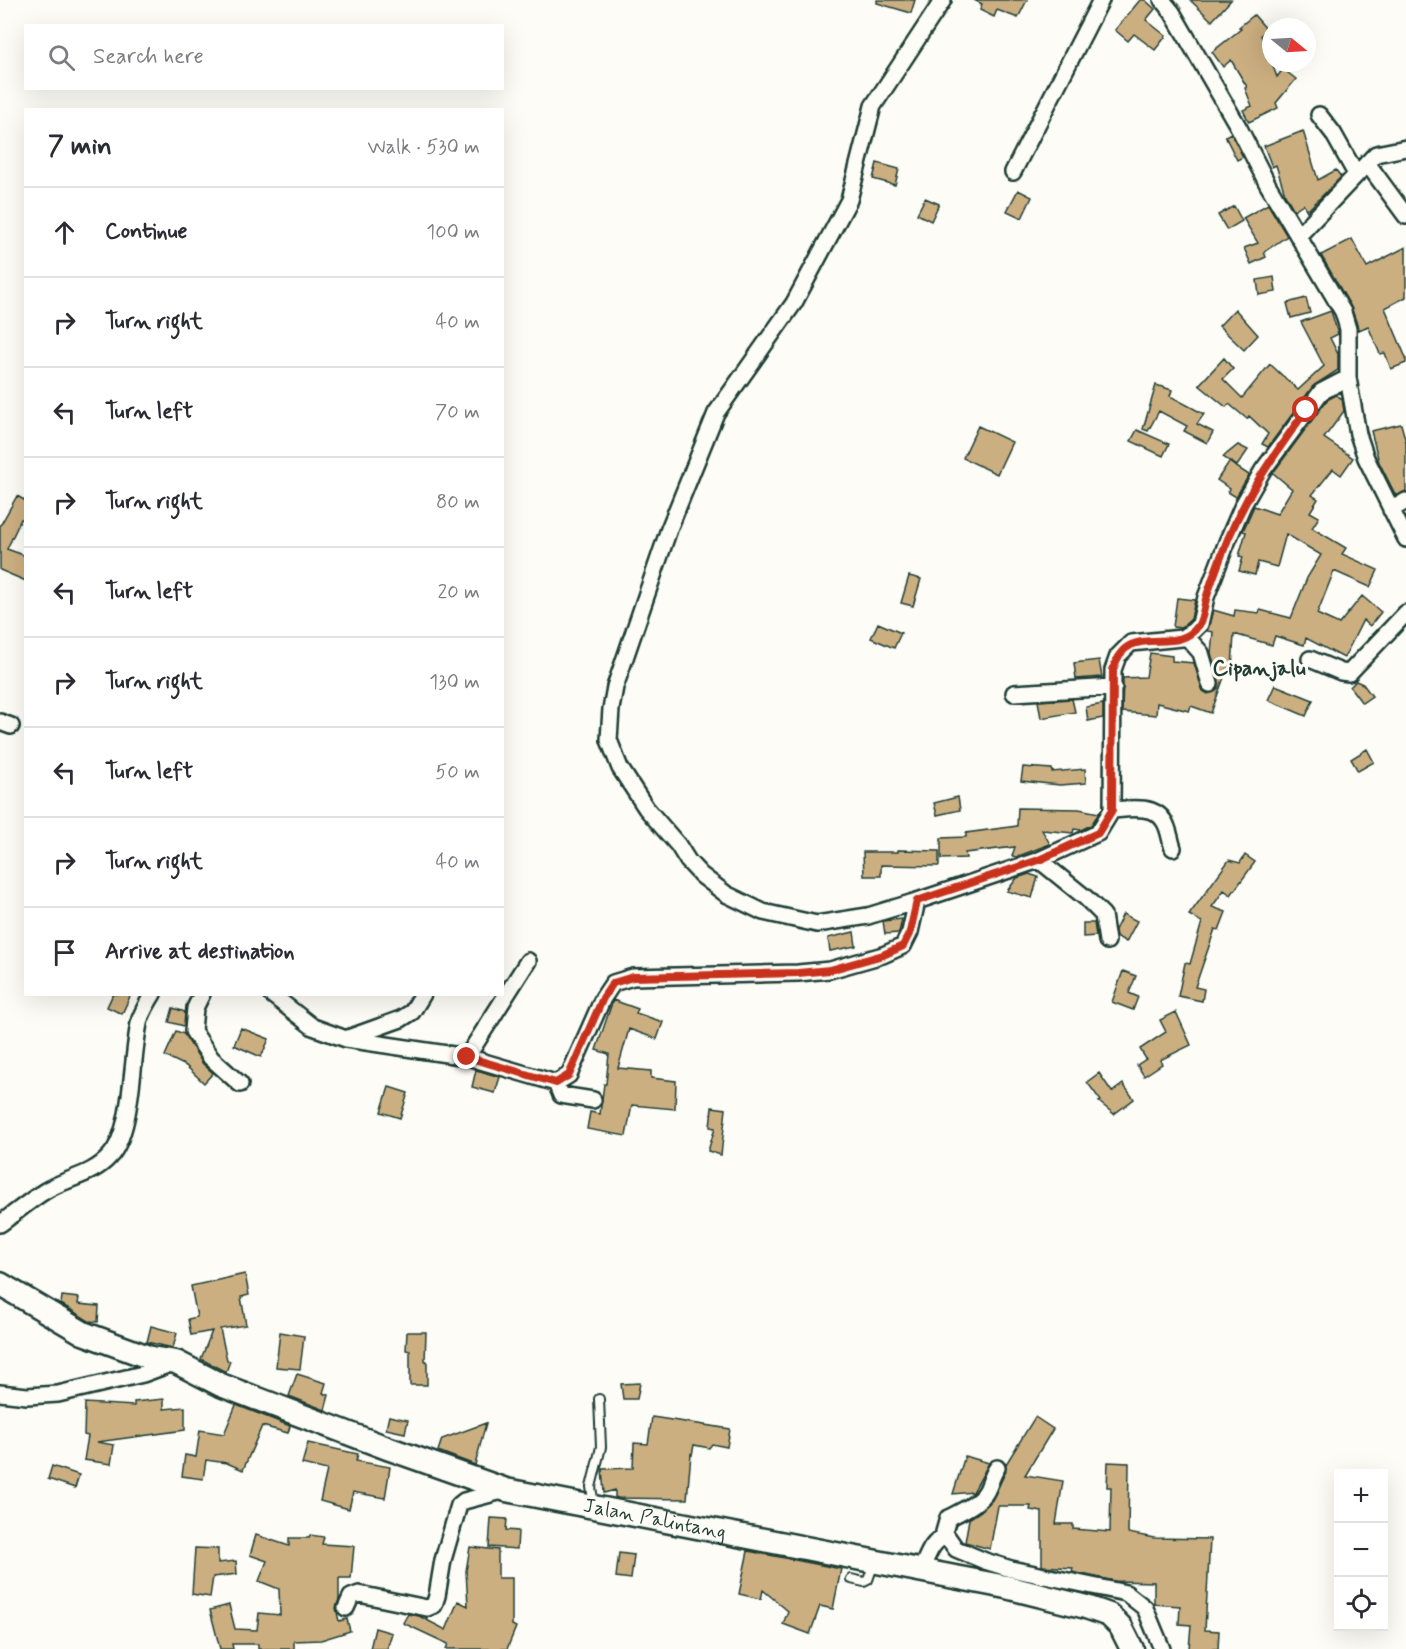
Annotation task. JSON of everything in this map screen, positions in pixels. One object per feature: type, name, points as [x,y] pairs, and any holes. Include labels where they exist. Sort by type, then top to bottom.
[{"type":"street","points":[[943,0],[873,106],[849,200],[795,303],[716,413],[669,529],[615,687],[609,740],[620,768],[646,808],[700,875],[726,894],[763,912],[817,924],[868,916],[917,901],[1039,860],[1098,833],[1112,810],[1113,670],[1116,660],[1122,650],[1131,644],[1182,638],[1200,624],[1206,597],[1227,542],[1243,505],[1263,470],[1321,392],[1348,378]]},
{"type":"street","points":[[1013,172],[1101,0]]},
{"type":"street","points":[[1162,0],[1172,12],[1239,128],[1268,185],[1343,312],[1347,328],[1348,378],[1358,434],[1366,458],[1406,539]]},
{"type":"street","points":[[1319,115],[1361,169],[1406,216]]},
{"type":"street","points":[[1299,235],[1376,154],[1406,148]]},
{"type":"street","points":[[1391,510],[1406,501]]},
{"type":"street","points":[[1310,659],[1349,673],[1406,613]]},
{"type":"street","points":[[1186,636],[1201,653],[1210,684]]},
{"type":"street","points":[[1014,693],[1114,687]]},
{"type":"street","points":[[1112,810],[1143,809],[1156,812],[1165,821],[1173,848]]},
{"type":"street","points":[[1039,860],[1086,898],[1103,915],[1107,942]]},
{"type":"street","points":[[274,996],[313,1027],[346,1039],[467,1057],[556,1083],[569,1075],[603,998],[613,983],[633,977],[798,973],[830,970],[883,955],[903,946],[910,932],[917,901]]},
{"type":"street","points":[[467,1057],[528,961]]},
{"type":"street","points":[[0,1224],[43,1192],[92,1172],[111,1156],[124,1125],[141,1016],[152,996]]},
{"type":"street","points":[[201,996],[195,1008],[193,1031],[211,1058],[240,1084]]},
{"type":"street","points":[[346,1039],[401,1019],[412,1012],[422,996]]},
{"type":"street","points":[[556,1083],[561,1095],[593,1100]]},
{"type":"street","name":"Jalan Palintang","points":[[0,1284],[83,1333],[151,1358],[176,1362],[221,1385],[506,1490],[921,1570],[1008,1578],[1109,1615],[1121,1627],[1132,1649]]},
{"type":"street","points":[[0,1393],[27,1396],[58,1394],[143,1374],[176,1362]]},
{"type":"street","points":[[997,1468],[990,1479],[987,1491],[980,1499],[948,1518],[944,1527],[946,1537],[956,1549],[985,1561],[1008,1578],[1126,1593],[1145,1608],[1162,1649]]},
{"type":"street","points":[[346,1608],[351,1597],[359,1594],[427,1608],[434,1605],[443,1560],[459,1506],[464,1501],[506,1490]]},
{"type":"street","points":[[921,1570],[938,1540],[946,1537]]},
{"type":"lane","points":[[595,1507],[591,1487],[601,1447],[599,1399]]},
{"type":"lane","points":[[851,1579],[864,1582],[868,1580],[874,1561]]},
{"type":"building","points":[[877,0],[915,0],[911,13],[877,3]]},
{"type":"building","points":[[974,0],[1027,0],[1018,18],[997,10],[994,17],[980,10],[982,4]]},
{"type":"building","points":[[1140,0],[1145,0],[1155,9],[1146,20],[1166,36],[1155,50],[1134,34],[1128,41],[1115,30]]},
{"type":"building","points":[[1190,0],[1231,0],[1212,21]]},
{"type":"building","points":[[1254,15],[1262,24],[1262,72],[1275,72],[1277,77],[1281,72],[1287,72],[1296,79],[1276,103],[1278,108],[1249,122],[1243,110],[1252,106],[1245,88],[1247,87],[1231,60],[1223,67],[1212,52],[1241,29],[1239,27]]},
{"type":"building","points":[[1303,131],[1318,180],[1336,170],[1341,177],[1307,211],[1303,204],[1294,210],[1285,194],[1276,165],[1272,167],[1264,146]]},
{"type":"building","points":[[1231,133],[1243,157],[1237,160],[1225,136]]},
{"type":"building","points":[[877,163],[899,169],[895,185],[873,179]]},
{"type":"building","points":[[1018,190],[1032,197],[1022,218],[1007,211]]},
{"type":"building","points":[[925,198],[939,204],[931,221],[917,214]]},
{"type":"building","points":[[1268,204],[1287,236],[1264,252],[1266,257],[1251,264],[1244,248],[1258,243],[1243,218]]},
{"type":"building","points":[[1234,206],[1242,221],[1227,230],[1218,215]]},
{"type":"building","points":[[1352,239],[1367,267],[1406,247],[1406,297],[1385,308],[1406,363],[1391,369],[1385,353],[1380,354],[1368,326],[1359,330],[1351,307],[1321,255]]},
{"type":"building","points":[[1274,277],[1276,292],[1259,295],[1257,280]]},
{"type":"building","points":[[1306,298],[1310,313],[1291,318],[1287,303]]},
{"type":"building","points":[[1235,309],[1258,335],[1244,350],[1219,326]]},
{"type":"building","points":[[1331,311],[1338,334],[1330,338],[1338,354],[1338,370],[1313,386],[1268,447],[1262,444],[1268,434],[1249,416],[1247,419],[1229,404],[1226,407],[1199,385],[1224,358],[1233,369],[1223,379],[1242,398],[1270,364],[1298,390],[1324,366],[1301,322]]},
{"type":"building","points":[[1156,385],[1172,390],[1170,396],[1204,414],[1197,424],[1213,432],[1207,443],[1184,431],[1187,426],[1159,411],[1148,431],[1143,429]]},
{"type":"building","points":[[1336,395],[1342,399],[1344,411],[1324,438],[1353,458],[1341,475],[1333,469],[1312,495],[1318,499],[1310,512],[1319,517],[1312,528],[1346,548],[1342,554],[1378,570],[1370,587],[1334,571],[1317,614],[1339,624],[1362,596],[1381,612],[1370,626],[1363,620],[1344,658],[1306,638],[1304,645],[1275,636],[1272,645],[1234,634],[1232,669],[1227,669],[1211,713],[1191,706],[1189,711],[1157,703],[1156,715],[1122,712],[1123,678],[1146,677],[1150,653],[1172,656],[1172,661],[1194,663],[1203,691],[1208,694],[1217,690],[1219,681],[1211,653],[1213,632],[1207,631],[1213,610],[1234,616],[1235,610],[1259,613],[1260,610],[1291,618],[1307,578],[1321,555],[1286,534],[1277,567],[1258,562],[1255,575],[1239,571],[1243,557],[1239,556],[1246,532],[1243,531],[1254,506],[1277,514],[1292,489],[1273,473],[1327,400]]},
{"type":"building","points":[[1401,424],[1406,442],[1406,491],[1396,496],[1379,462],[1371,431]]},
{"type":"building","points":[[978,426],[1012,442],[997,474],[963,458]]},
{"type":"building","points":[[1137,430],[1169,444],[1163,456],[1131,441]]},
{"type":"building","points":[[1238,445],[1248,450],[1237,466],[1223,457]]},
{"type":"building","points":[[1229,462],[1249,475],[1236,497],[1228,492],[1230,489],[1217,480]]},
{"type":"building","points":[[17,496],[24,500],[24,520],[21,519],[7,549],[24,555],[24,580],[0,570],[0,526]]},
{"type":"building","points":[[909,576],[921,579],[913,606],[901,603]]},
{"type":"building","points":[[1177,598],[1195,600],[1191,619],[1181,628],[1173,627]]},
{"type":"building","points":[[878,623],[901,633],[894,648],[871,638]]},
{"type":"building","points":[[1099,660],[1102,677],[1076,679],[1074,663]]},
{"type":"building","points":[[1356,681],[1363,684],[1372,696],[1362,703],[1350,687]]},
{"type":"building","points":[[1275,685],[1313,700],[1306,716],[1268,700]]},
{"type":"building","points":[[1072,699],[1075,712],[1041,718],[1038,701]]},
{"type":"building","points":[[1103,704],[1103,718],[1088,721],[1086,707]]},
{"type":"building","points":[[1367,749],[1374,762],[1358,771],[1351,759]]},
{"type":"building","points":[[1023,767],[1052,769],[1052,772],[1085,769],[1086,783],[1060,785],[1021,781]]},
{"type":"building","points":[[958,797],[960,810],[937,815],[934,803]]},
{"type":"building","points":[[1018,808],[1079,809],[1099,813],[1091,825],[1081,830],[1074,829],[1073,833],[1042,830],[1050,844],[1016,857],[1012,856],[1015,847],[965,853],[966,858],[941,859],[941,838],[966,837],[966,833],[1017,826]]},
{"type":"building","points":[[898,850],[939,851],[939,866],[881,865],[881,876],[864,876],[863,852],[898,852]]},
{"type":"building","points":[[1245,855],[1255,862],[1231,895],[1224,890],[1212,907],[1226,912],[1219,930],[1215,929],[1195,987],[1204,989],[1202,1001],[1178,996],[1185,963],[1190,964],[1202,922],[1189,915],[1229,860],[1240,863]]},
{"type":"building","points":[[1029,874],[1038,877],[1032,898],[1007,891],[1017,878]]},
{"type":"building","points":[[1123,914],[1137,921],[1126,942],[1116,936],[1115,930]]},
{"type":"building","points":[[902,919],[899,933],[885,934],[883,921]]},
{"type":"building","points":[[1083,923],[1094,923],[1096,936],[1083,937]]},
{"type":"building","points":[[854,932],[856,946],[830,951],[828,938]]},
{"type":"building","points":[[1123,971],[1136,976],[1129,993],[1138,997],[1133,1010],[1112,1002]]},
{"type":"building","points":[[112,996],[130,996],[122,1014],[107,1007]]},
{"type":"building","points":[[613,1000],[638,1009],[636,1013],[663,1022],[657,1039],[629,1029],[618,1068],[651,1071],[651,1078],[676,1081],[675,1109],[632,1105],[626,1136],[587,1129],[590,1112],[600,1114],[609,1054],[596,1050]]},
{"type":"building","points":[[173,1008],[185,1012],[184,1026],[169,1022]]},
{"type":"building","points":[[1176,1012],[1191,1045],[1160,1060],[1162,1064],[1144,1076],[1137,1065],[1146,1059],[1140,1049],[1166,1032],[1160,1020]]},
{"type":"building","points":[[241,1028],[269,1039],[261,1057],[234,1045]]},
{"type":"building","points":[[176,1031],[184,1034],[203,1064],[213,1073],[204,1083],[186,1066],[165,1056]]},
{"type":"building","points":[[476,1070],[500,1077],[495,1093],[472,1087]]},
{"type":"building","points":[[1099,1073],[1112,1092],[1123,1084],[1134,1099],[1114,1114],[1099,1102],[1101,1101],[1087,1082]]},
{"type":"building","points":[[389,1087],[408,1093],[400,1118],[381,1112]]},
{"type":"building","points":[[712,1107],[726,1109],[721,1155],[708,1151],[715,1128],[710,1127]]},
{"type":"building","points":[[245,1274],[249,1295],[241,1297],[246,1325],[220,1329],[227,1360],[230,1361],[226,1372],[201,1359],[212,1331],[191,1335],[188,1319],[197,1317],[191,1286]]},
{"type":"building","points":[[62,1296],[79,1298],[78,1304],[99,1306],[98,1322],[89,1321],[61,1304]]},
{"type":"building","points":[[151,1326],[177,1333],[173,1348],[147,1342]]},
{"type":"building","points":[[280,1332],[304,1336],[300,1369],[276,1367]]},
{"type":"building","points":[[407,1332],[426,1332],[427,1385],[410,1385],[410,1351],[406,1350]]},
{"type":"building","points":[[297,1374],[326,1383],[323,1393],[329,1395],[325,1410],[289,1396]]},
{"type":"building","points":[[640,1383],[637,1399],[623,1399],[621,1384]]},
{"type":"building","points":[[164,1399],[164,1409],[185,1407],[185,1430],[97,1442],[114,1445],[111,1464],[84,1460],[88,1436],[84,1435],[85,1403],[134,1406],[134,1402]]},
{"type":"building","points":[[236,1405],[290,1426],[288,1433],[262,1426],[243,1470],[227,1463],[206,1460],[203,1479],[182,1476],[185,1455],[196,1457],[200,1430],[224,1434]]},
{"type":"building","points":[[389,1416],[408,1420],[405,1433],[386,1429]]},
{"type":"building","points":[[652,1417],[730,1429],[727,1447],[712,1444],[709,1448],[694,1445],[691,1454],[687,1499],[618,1498],[615,1497],[615,1490],[604,1493],[602,1469],[633,1468],[634,1443],[648,1444]]},
{"type":"building","points":[[1035,1417],[1053,1429],[1025,1475],[1063,1481],[1056,1524],[1073,1524],[1073,1529],[1110,1532],[1111,1487],[1107,1487],[1108,1462],[1129,1463],[1128,1533],[1154,1538],[1210,1539],[1205,1630],[1219,1631],[1218,1649],[1189,1649],[1191,1625],[1179,1624],[1180,1606],[1154,1604],[1154,1582],[1115,1581],[1072,1572],[1073,1568],[1042,1566],[1042,1512],[1030,1510],[1031,1506],[998,1506],[990,1549],[965,1542],[969,1519],[992,1500],[1005,1473],[1006,1464]]},
{"type":"building","points":[[486,1423],[475,1465],[438,1451],[442,1439]]},
{"type":"building","points":[[308,1443],[358,1454],[356,1461],[390,1467],[385,1498],[353,1492],[349,1509],[320,1501],[327,1470],[302,1464]]},
{"type":"building","points":[[965,1456],[989,1463],[973,1492],[953,1494]]},
{"type":"building","points":[[52,1466],[79,1475],[75,1488],[48,1479]]},
{"type":"building","points":[[491,1518],[507,1519],[506,1530],[518,1531],[517,1549],[489,1547]]},
{"type":"building","points":[[256,1535],[289,1546],[289,1538],[309,1538],[310,1535],[324,1537],[322,1544],[354,1546],[351,1578],[339,1578],[339,1599],[336,1608],[339,1621],[347,1619],[350,1631],[321,1640],[294,1641],[294,1649],[258,1649],[258,1644],[232,1644],[233,1649],[220,1649],[210,1610],[229,1605],[235,1629],[257,1630],[259,1613],[280,1615],[279,1589],[259,1581],[267,1561],[250,1555]]},
{"type":"building","points":[[470,1547],[498,1550],[498,1578],[512,1578],[512,1625],[516,1627],[507,1649],[446,1649],[448,1644],[403,1623],[408,1614],[419,1616],[446,1630],[458,1601],[468,1606],[466,1571]]},
{"type":"building","points":[[195,1548],[218,1549],[218,1563],[236,1561],[237,1574],[213,1577],[210,1597],[192,1594]]},
{"type":"building","points":[[748,1551],[841,1569],[833,1609],[820,1606],[810,1634],[783,1624],[788,1611],[763,1590],[761,1599],[739,1594]]},
{"type":"building","points":[[619,1553],[634,1555],[631,1579],[616,1577]]},
{"type":"building","points":[[375,1628],[392,1633],[387,1649],[370,1649]]},
{"type":"district","name":"Cipanjalu","points":[[1259,669]]},
{"type":"route","points":[[467,1057],[547,1082],[562,1081],[569,1075],[576,1062],[603,998],[613,983],[633,977],[798,973],[830,970],[883,955],[903,946],[907,940],[917,901],[1039,860],[1098,833],[1112,810],[1113,670],[1116,660],[1122,650],[1131,644],[1182,638],[1200,624],[1206,597],[1243,505],[1263,470],[1306,410]]}]
